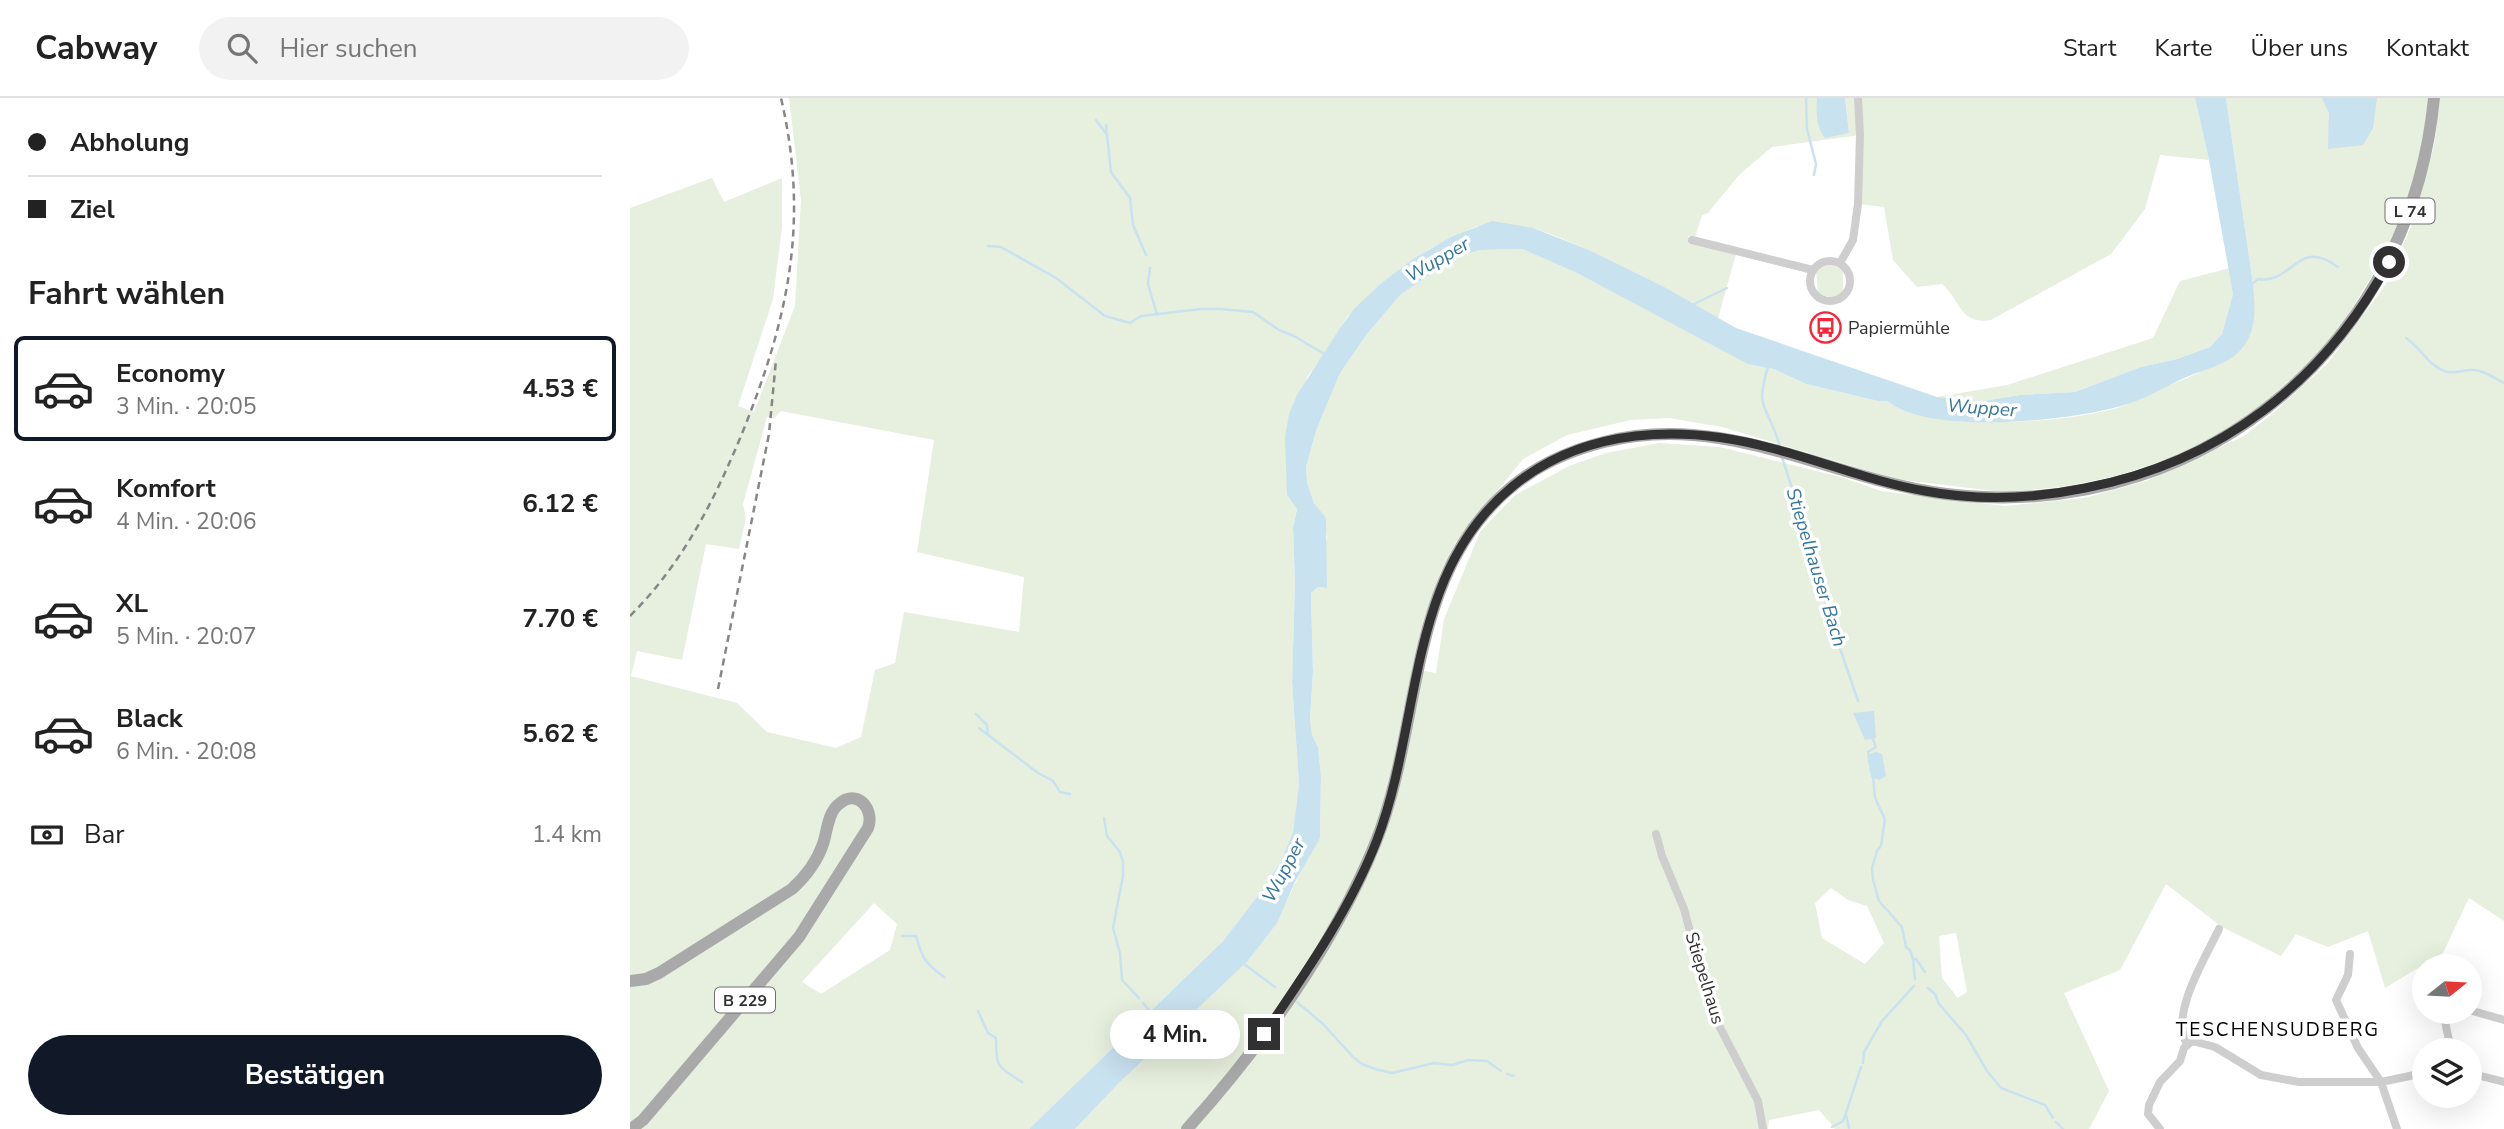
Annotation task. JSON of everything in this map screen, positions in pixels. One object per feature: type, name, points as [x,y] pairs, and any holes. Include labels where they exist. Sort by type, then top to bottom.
[{"type":"main road","name":"L 74","points":[[1188,1129],[1257,1042],[1295,988],[1330,934],[1364,868],[1397,775],[1421,654],[1435,601],[1455,554],[1479,519],[1500,497],[1527,475],[1567,453],[1623,437],[1655,434],[1681,433],[1724,438],[1770,447],[1927,492],[1997,498],[2036,496],[2092,487],[2134,477],[2191,455],[2238,429],[2276,402],[2316,365],[2345,331],[2375,288],[2398,244],[2418,188],[2427,150],[2434,98]]},
{"type":"main road","name":"B 229","points":[[630,981],[646,979],[659,973],[792,889],[815,862],[838,804],[855,799],[868,808],[871,819],[868,828],[799,937],[650,1112],[631,1129]]},
{"type":"street","points":[[1840,263],[1853,240],[1858,204],[1858,98]]},
{"type":"street","points":[[1692,240],[1813,270]]},
{"type":"street","points":[[1825,262],[1840,263],[1849,273],[1850,287],[1837,301],[1824,301],[1813,293],[1810,282],[1813,270],[1825,262]]},
{"type":"street","name":"Stiepelhaus","points":[[1656,834],[1684,909],[1711,1010],[1758,1101],[1762,1124]]},
{"type":"street","points":[[2187,1044],[2182,1036],[2185,1004],[2220,929]]},
{"type":"street","points":[[2350,954],[2348,975],[2336,1000],[2358,1048],[2381,1082],[2396,1129]]},
{"type":"street","points":[[2482,1014],[2504,1020]]},
{"type":"street","points":[[2160,1129],[2148,1114],[2149,1105],[2160,1082],[2180,1061],[2187,1044],[2192,1041],[2215,1047],[2261,1075],[2299,1082],[2381,1082],[2412,1076]]},
{"type":"street","points":[[2482,1076],[2504,1082]]},
{"type":"green space","points":[[789,98],[1817,98],[1817,104],[1849,133],[1845,98],[2195,98],[2209,160],[2160,155],[2145,209],[2111,254],[1991,320],[1981,321],[1967,315],[1942,284],[1917,287],[1893,260],[1884,207],[1858,204],[1860,135],[1772,147],[1739,175],[1708,213],[1702,215],[1695,237],[1688,236],[1690,242],[1736,254],[1718,318],[1589,250],[1533,228],[1477,226],[1429,249],[1379,285],[1347,317],[1325,354],[1307,377],[1287,495],[1297,509],[1293,528],[1295,583],[1292,682],[1299,784],[1293,832],[1281,861],[1223,941],[1029,1129],[630,1129],[630,208],[712,178],[724,202],[782,178],[782,227],[773,299],[738,406],[754,412],[795,306],[801,200]],"holes":[[[781,411],[934,440],[917,552],[1024,577],[1019,632],[904,612],[895,663],[875,670],[861,737],[836,748],[767,732],[737,703],[631,676],[637,651],[682,660],[706,544],[739,549],[746,518],[743,504],[767,417],[774,418]],[[874,903],[897,924],[890,950],[821,994],[802,982]]]},
{"type":"green space","points":[[2226,98],[2428,98],[2423,143],[2406,208],[2387,251],[2337,333],[2304,368],[2255,410],[2209,440],[2168,459],[2120,475],[2063,487],[2002,492],[1896,479],[1722,427],[1669,418],[1631,420],[1567,435],[1523,459],[1456,542],[1440,574],[1430,603],[1413,669],[1436,673],[1444,619],[1480,532],[1515,495],[1569,466],[1606,453],[1659,443],[1720,447],[1841,477],[1881,491],[2005,506],[2084,498],[2146,481],[2244,436],[2328,363],[2386,284],[2413,222],[2434,146],[2440,98],[2504,98],[2504,921],[2469,898],[2443,953],[2412,954],[2412,972],[2385,988],[2368,931],[2328,947],[2296,934],[2281,956],[2222,927],[2166,884],[2120,970],[2064,993],[2109,1091],[2089,1129],[1835,1129],[1819,1110],[1769,1120],[1768,1129],[1075,1129],[1120,1082],[1247,962],[1275,925],[1314,845],[1320,838],[1321,776],[1318,747],[1312,735],[1310,720],[1313,672],[1311,593],[1318,587],[1327,588],[1327,537],[1320,511],[1314,503],[1307,482],[1306,467],[1316,431],[1340,373],[1367,334],[1401,294],[1461,255],[1481,250],[1522,249],[1577,273],[1748,363],[1774,369],[1806,384],[1887,401],[1907,411],[1934,418],[1967,422],[2038,421],[2101,412],[2123,406],[2197,374],[2243,348],[2253,284]],"holes":[[[1831,888],[1848,900],[1867,906],[1884,943],[1865,964],[1822,938],[1815,903]],[[1956,933],[1967,992],[1958,998],[1942,978],[1939,936]]]},
{"type":"green space","points":[[1834,265],[1843,271],[1843,293],[1834,298],[1818,294],[1816,270]]},
{"type":"green space","points":[[2230,268],[2233,294],[2222,334],[2210,347],[2177,359],[2141,367],[2075,392],[2020,395],[1983,401],[1937,397],[2007,385],[2153,338],[2180,281]]},
{"type":"water","points":[[1817,98],[1845,98],[1849,133],[1825,138],[1818,124]]},
{"type":"water","name":"Wupper","points":[[2195,98],[2226,98],[2253,284],[2251,331],[2238,352],[2216,366],[2145,397],[2098,412],[2001,422],[1934,419],[1907,412],[1887,401],[1806,384],[1774,369],[1748,364],[1577,273],[1522,249],[1481,250],[1461,255],[1401,294],[1367,334],[1340,373],[1316,431],[1306,467],[1307,482],[1314,503],[1326,518],[1327,588],[1318,587],[1311,593],[1313,672],[1310,720],[1312,735],[1318,747],[1321,776],[1320,838],[1295,882],[1277,923],[1247,962],[1120,1082],[1075,1129],[1029,1129],[1223,941],[1281,861],[1293,832],[1299,784],[1292,682],[1295,583],[1293,528],[1297,509],[1287,495],[1285,437],[1289,414],[1297,395],[1354,309],[1379,285],[1413,259],[1451,237],[1492,221],[1533,228],[1589,250],[1664,287],[1736,328],[1937,397],[1983,401],[2020,395],[2075,392],[2141,367],[2177,359],[2210,347],[2222,334],[2233,294]]},
{"type":"water","points":[[2322,98],[2377,98],[2373,128],[2363,145],[2328,149],[2329,113]]},
{"type":"water","points":[[1874,711],[1876,738],[1865,740],[1853,713]]},
{"type":"water","points":[[1876,752],[1882,754],[1886,776],[1879,780],[1871,777],[1867,755]]},
{"type":"waterway","points":[[1806,98],[1807,129],[1816,164],[1814,175]]},
{"type":"waterway","points":[[1096,120],[1107,135],[1111,172],[1130,198],[1133,225],[1146,255]]},
{"type":"waterway","points":[[1106,125],[1107,135]]},
{"type":"waterway","points":[[988,246],[1001,247],[1056,278],[1105,316],[1130,323],[1141,316],[1201,309],[1253,312],[1279,330],[1326,355]]},
{"type":"waterway","points":[[2252,284],[2258,279],[2270,279],[2280,275],[2304,259],[2313,257],[2324,259],[2338,267]]},
{"type":"waterway","points":[[1150,268],[1148,284],[1157,315]]},
{"type":"waterway","points":[[1692,305],[1727,288]]},
{"type":"waterway","points":[[2406,338],[2444,371],[2477,370],[2504,383]]},
{"type":"waterway","name":"Stiepelhauser Bach","points":[[1769,364],[1762,391],[1764,408],[1780,447]]},
{"type":"waterway","name":"Stiepelhauser Bach","points":[[1782,457],[1818,570],[1829,616],[1858,701]]},
{"type":"waterway","points":[[976,714],[987,725],[988,735]]},
{"type":"waterway","points":[[979,728],[1038,773],[1053,781],[1060,792],[1070,794]]},
{"type":"waterway","name":"Stiepelhauser Bach","points":[[1869,756],[1868,752],[1876,747],[1872,737]]},
{"type":"waterway","name":"Stiepelhauser Bach","points":[[1873,776],[1875,798],[1885,819],[1881,846],[1872,868],[1873,880],[1879,901],[1902,927],[1906,947],[1925,972]]},
{"type":"waterway","points":[[1104,818],[1107,836],[1120,852],[1123,862],[1113,928],[1120,953],[1122,980],[1139,998]]},
{"type":"waterway","points":[[902,936],[916,936],[925,960],[944,977]]},
{"type":"waterway","points":[[1913,959],[1915,979]]},
{"type":"waterway","points":[[1244,964],[1275,987]]},
{"type":"waterway","points":[[1863,1063],[1864,1052],[1882,1021],[1914,986]]},
{"type":"waterway","name":"Stiepelhauser Bach","points":[[1928,988],[1966,1035],[1987,1071],[2001,1088],[2045,1105],[2053,1118]]},
{"type":"waterway","points":[[1297,1002],[1323,1024],[1353,1057],[1375,1069],[1392,1073],[1434,1063],[1452,1065],[1468,1060],[1487,1061],[1501,1071]]},
{"type":"waterway","points":[[1143,1003],[1152,1014]]},
{"type":"waterway","points":[[978,1011],[988,1033],[996,1038],[1000,1065],[1022,1082]]},
{"type":"waterway","points":[[1832,1127],[1843,1121],[1861,1067]]},
{"type":"waterway","points":[[1507,1074],[1514,1076]]},
{"type":"waterway","points":[[1846,1115],[1849,1128]]},
{"type":"waterway","name":"Stiepelhauser Bach","points":[[2056,1122],[2063,1129]]},
{"type":"railway","points":[[630,616],[681,554],[707,509],[741,436],[771,352],[790,270],[793,229],[794,187],[790,144],[781,98]]},
{"type":"railway","points":[[718,689],[769,434],[776,360]]},
{"type":"place","name":"Papiermühle","points":[[1825,328]]},
{"type":"district","name":"TESCHENSUDBERG","points":[[2278,1029]]},
{"type":"route","points":[[1264,1034],[1323,946],[1377,840],[1397,775],[1430,617],[1447,570],[1462,542],[1479,519],[1527,475],[1567,453],[1590,445],[1631,436],[1681,433],[1770,447],[1856,474],[1927,492],[1997,498],[2036,496],[2102,485],[2134,477],[2191,455],[2261,413],[2328,352],[2375,288],[2389,262]]}]
